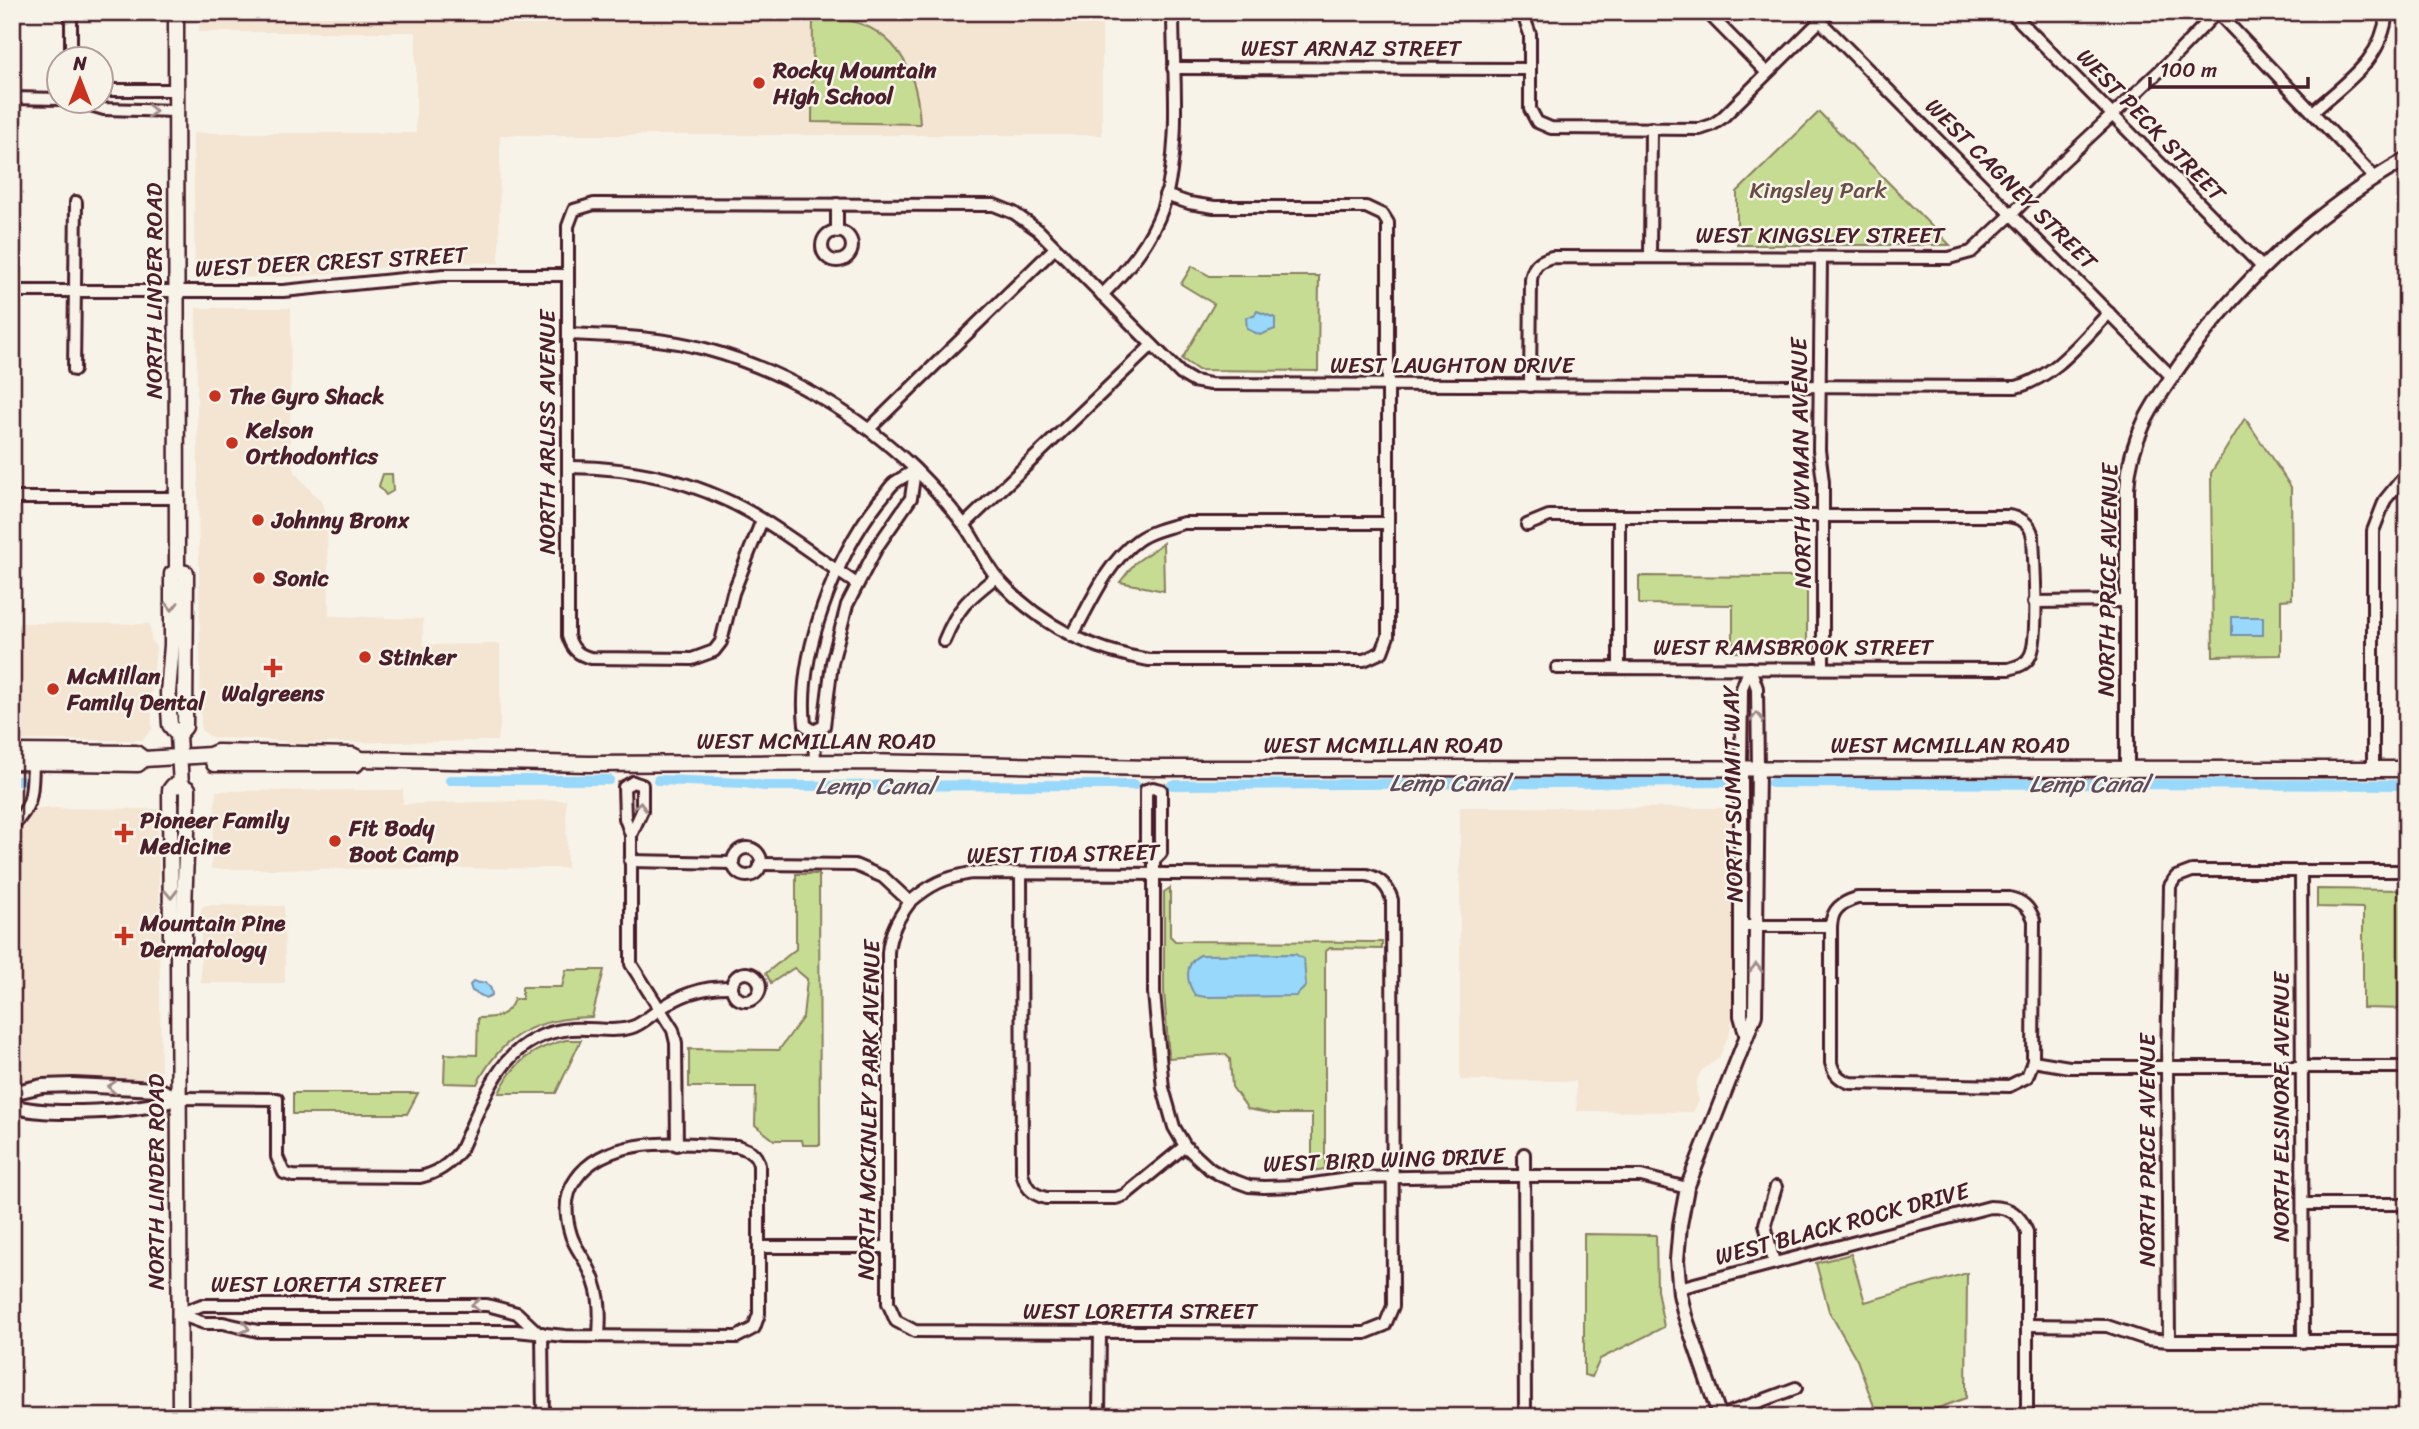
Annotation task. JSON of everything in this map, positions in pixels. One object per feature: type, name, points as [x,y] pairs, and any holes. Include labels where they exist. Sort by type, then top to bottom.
[{"type":"main road","name":"NORTH LINDER ROAD","points":[[176,12],[177,571],[186,573],[186,727],[178,735],[181,785],[173,786],[170,790],[171,940],[178,947],[180,1417]]},
{"type":"main road","name":"WEST MCMILLAN ROAD","points":[[12,752],[136,753],[144,759]]},
{"type":"main road","name":"WEST MCMILLAN ROAD","points":[[12,762],[138,764],[144,759],[210,755],[217,752],[268,752],[352,755],[360,759],[633,764],[815,762],[1153,768],[2407,769]]},
{"type":"street","points":[[1102,296],[1128,268],[1148,239],[1162,208],[1171,167],[1174,132],[1173,12]]},
{"type":"street","points":[[1522,12],[1530,34],[1531,109],[1537,122],[1551,128],[1700,129],[1712,125],[1829,12]]},
{"type":"street","points":[[1707,12],[1768,73]]},
{"type":"street","name":"WEST PECK STREET","points":[[2011,12],[2262,267]]},
{"type":"street","points":[[2217,12],[2374,177]]},
{"type":"street","name":"WEST KINGSLEY STREET","points":[[1530,386],[1531,280],[1536,264],[1552,257],[1948,258],[1970,252],[2168,63],[2217,12]]},
{"type":"street","points":[[2314,112],[2363,66],[2378,48],[2385,30],[2386,12]]},
{"type":"street","points":[[71,20],[71,46]]},
{"type":"street","name":"WEST CAGNEY STREET","points":[[1820,21],[2172,377]]},
{"type":"street","name":"WEST ARNAZ STREET","points":[[1173,68],[1530,69]]},
{"type":"street","points":[[116,90],[176,90]]},
{"type":"street","points":[[12,98],[46,99]]},
{"type":"street","points":[[116,109],[176,111]]},
{"type":"street","points":[[1650,257],[1651,128]]},
{"type":"street","name":"NORTH PRICE AVENUE","points":[[2127,768],[2127,489],[2132,450],[2141,428],[2172,377],[2226,306],[2262,267],[2328,210],[2374,177],[2407,159]]},
{"type":"street","points":[[568,334],[626,337],[704,349],[757,367],[813,393],[869,429],[915,470],[964,525],[996,578],[1041,618],[1072,636],[1108,651],[1149,660],[1364,660],[1382,652],[1388,636],[1389,386],[1389,233],[1383,215],[1366,207],[1214,207],[1189,204],[1165,195]]},
{"type":"street","points":[[74,370],[76,202]]},
{"type":"street","name":"WEST LAUGHTON DRIVE","points":[[574,210],[594,204],[994,205],[1014,213],[1038,230],[1181,374],[1193,382],[1210,384],[2016,387],[2024,386],[2048,373],[2109,313]]},
{"type":"street","points":[[837,204],[837,232]]},
{"type":"street","name":"NORTH ARLISS AVENUE","points":[[574,210],[568,226],[568,636],[576,652],[592,658],[692,659],[714,651],[721,642],[733,593],[762,520]]},
{"type":"street","points":[[869,429],[1055,248]]},
{"type":"street","name":"NORTH WYMAN AVENUE","points":[[1821,258],[1819,450],[1823,515],[1824,668]]},
{"type":"street","name":"WEST DEER CREST STREET","points":[[12,291],[283,291],[443,275],[568,275]]},
{"type":"street","points":[[964,525],[1152,345]]},
{"type":"street","points":[[568,467],[603,467],[669,479],[719,497],[762,520],[857,584]]},
{"type":"street","points":[[814,731],[806,725],[803,707],[819,619],[837,572],[870,513],[893,484],[915,470]]},
{"type":"street","points":[[814,731],[824,726],[832,663],[848,606],[877,547],[911,498],[915,470]]},
{"type":"street","points":[[2374,769],[2372,538],[2385,500],[2407,473]]},
{"type":"street","points":[[12,498],[177,498]]},
{"type":"street","points":[[1527,525],[1549,516],[2008,516],[2026,522],[2034,537],[2034,602],[2127,601]]},
{"type":"street","points":[[1619,516],[1619,668]]},
{"type":"street","points":[[1072,636],[1119,559],[1137,541],[1161,529],[1184,523],[1388,523]]},
{"type":"street","points":[[944,641],[952,621],[967,600],[996,578]]},
{"type":"street","name":"WEST RAMSBROOK STREET","points":[[1557,668],[2009,669],[2027,661],[2034,644],[2034,602]]},
{"type":"street","name":"NORTH SUMMIT WAY","points":[[1746,1034],[1741,1016],[1741,767],[1742,688],[1750,668]]},
{"type":"street","name":"NORTH SUMMIT WAY","points":[[1719,1417],[1685,1316],[1677,1260],[1680,1225],[1688,1188],[1755,1015],[1757,688],[1750,668]]},
{"type":"street","points":[[814,731],[815,762]]},
{"type":"street","points":[[12,827],[26,813],[32,800],[33,762]]},
{"type":"street","points":[[633,764],[633,782]]},
{"type":"street","points":[[1021,874],[1022,1172],[1029,1190],[1046,1198],[1116,1198],[1125,1195],[1185,1146],[1174,1127],[1163,1088],[1154,993],[1154,860],[1146,853],[1146,790],[1153,788],[1153,768]]},
{"type":"street","points":[[631,835],[642,811],[642,785],[633,782],[624,787],[625,818],[631,835],[631,964],[673,1030],[676,1043],[677,1145]]},
{"type":"street","points":[[747,849],[758,855],[760,863],[757,872],[744,876],[736,872],[733,863],[735,855],[747,849]]},
{"type":"street","points":[[631,861],[733,863]]},
{"type":"street","points":[[760,863],[855,865],[883,877],[910,902]]},
{"type":"street","name":"NORTH PRICE AVENUE","points":[[2169,1340],[2167,1068],[2170,886],[2176,877],[2192,871],[2301,871]]},
{"type":"street","points":[[2301,871],[2407,871]]},
{"type":"street","name":"NORTH ELSINORE AVENUE","points":[[2301,871],[2304,1342]]},
{"type":"street","name":"WEST TIDA STREET","points":[[910,902],[925,889],[945,878],[971,873],[1367,874],[1377,878],[1384,884],[1392,900],[1392,1177]]},
{"type":"street","points":[[1857,898],[2009,898],[2026,905],[2035,920],[2033,1061],[2027,1077],[2009,1086],[1857,1085],[1840,1080],[1831,1063],[1831,926],[1832,916],[1837,908],[1845,901],[1857,898]]},
{"type":"street","name":"NORTH MCKINLEY PARK AVENUE","points":[[896,1321],[888,1303],[888,952],[897,919],[910,902]]},
{"type":"street","points":[[1741,926],[1831,926]]},
{"type":"street","points":[[12,1106],[46,1112],[160,1105],[178,1098],[277,1099],[277,1157],[284,1173],[300,1177],[420,1177],[440,1171],[452,1162],[460,1151],[495,1077],[508,1058],[525,1043],[547,1034],[571,1029],[625,1029],[637,1025],[697,990],[732,987]]},
{"type":"street","points":[[2033,1061],[2069,1067],[2407,1067]]},
{"type":"street","points":[[12,1093],[42,1086],[74,1085],[158,1089],[178,1098]]},
{"type":"street","points":[[599,1335],[600,1299],[597,1284],[572,1241],[566,1211],[570,1188],[581,1172],[596,1159],[629,1147],[737,1146],[751,1150],[760,1165],[760,1247],[888,1247]]},
{"type":"street","name":"WEST BIRD WING DRIVE","points":[[1185,1146],[1210,1170],[1249,1186],[1281,1187],[1338,1179],[1392,1177],[1641,1177],[1688,1188]]},
{"type":"street","points":[[1524,1154],[1525,1417]]},
{"type":"street","name":"WEST LORETTA STREET","points":[[896,1321],[915,1331],[1365,1332],[1385,1325],[1393,1306],[1392,1177]]},
{"type":"street","points":[[1774,1264],[1765,1224],[1776,1187]]},
{"type":"street","points":[[2303,1204],[2407,1204]]},
{"type":"street","name":"WEST BLACK ROCK DRIVE","points":[[1679,1288],[1990,1207],[2004,1207],[2016,1213],[2027,1232],[2027,1325]]},
{"type":"street","name":"WEST LORETTA STREET","points":[[179,1314],[204,1324],[223,1323],[258,1331],[737,1336],[754,1328],[760,1314],[760,1247]]},
{"type":"street","name":"WEST LORETTA STREET","points":[[179,1314],[202,1305],[486,1305],[517,1313],[539,1332]]},
{"type":"street","points":[[2027,1417],[2027,1325],[2107,1326],[2146,1339],[2169,1340],[2407,1341]]},
{"type":"street","points":[[539,1332],[543,1417]]},
{"type":"street","points":[[1099,1417],[1100,1332]]},
{"type":"street","points":[[1719,1417],[1796,1388]]},
{"type":"shaded area","name":"Rocky Mountain High School","points":[[199,12],[1102,12],[1102,135],[500,135],[499,263],[433,262],[291,277],[195,278],[193,133],[416,133],[416,32],[199,32]]},
{"type":"shaded area","points":[[196,308],[291,308],[290,457],[296,474],[323,504],[327,526],[329,616],[423,619],[423,645],[500,644],[500,728],[497,741],[297,743],[213,738],[201,730]]},
{"type":"shaded area","points":[[12,623],[150,624],[151,640],[156,647],[151,696],[152,729],[143,740],[12,740]]},
{"type":"shaded area","points":[[403,790],[403,804],[566,800],[567,868],[211,869],[216,791]]},
{"type":"shaded area","points":[[1460,807],[1732,808],[1730,1032],[1719,1058],[1701,1071],[1696,1091],[1699,1100],[1693,1112],[1577,1111],[1576,1081],[1460,1080]]},
{"type":"shaded area","points":[[12,808],[158,809],[161,1080],[62,1077],[12,1084]]},
{"type":"shaded area","points":[[205,905],[284,906],[285,983],[201,983],[201,909]]},
{"type":"green space","points":[[813,17],[838,18],[859,23],[892,44],[904,60],[912,78],[920,124],[812,122]]},
{"type":"green space","name":"Kingsley Park","points":[[1819,112],[1950,245],[1737,245],[1737,192]]},
{"type":"green space","points":[[1192,266],[1210,276],[1319,276],[1318,371],[1198,370],[1182,359],[1214,304],[1181,284]]},
{"type":"green space","points":[[2245,418],[2291,487],[2292,599],[2281,600],[2281,655],[2213,656],[2211,473]]},
{"type":"green space","points":[[383,474],[392,474],[393,491],[386,495],[379,486]]},
{"type":"green space","points":[[1163,543],[1164,591],[1120,582],[1135,563]]},
{"type":"green space","points":[[1639,576],[1807,577],[1807,653],[1733,652],[1733,605],[1639,604]]},
{"type":"green space","points":[[796,874],[819,874],[820,1145],[803,1145],[802,1140],[774,1140],[755,1125],[756,1087],[689,1087],[689,1049],[779,1050],[803,1017],[807,979],[794,968],[771,983],[766,973],[796,949]]},
{"type":"green space","points":[[1170,888],[1170,936],[1175,941],[1382,942],[1382,949],[1330,948],[1325,952],[1325,1169],[1312,1171],[1312,1114],[1274,1114],[1248,1109],[1232,1087],[1230,1059],[1225,1054],[1169,1058],[1164,991],[1164,892]]},
{"type":"green space","points":[[2317,889],[2407,890],[2407,1009],[2363,1008],[2363,908],[2317,907]]},
{"type":"green space","points":[[566,970],[604,970],[592,1017],[538,1025],[510,1041],[487,1067],[477,1084],[444,1083],[445,1054],[477,1055],[478,1018],[495,1017],[504,1013],[514,999],[522,999],[522,987],[562,987]]},
{"type":"green space","points":[[566,1040],[581,1040],[556,1093],[499,1093],[511,1073],[525,1058],[544,1047]]},
{"type":"green space","points":[[293,1093],[418,1093],[407,1114],[293,1114]]},
{"type":"green space","points":[[1584,1234],[1656,1235],[1657,1290],[1664,1327],[1600,1359],[1592,1377],[1584,1375]]},
{"type":"green space","points":[[1851,1254],[1865,1302],[1967,1273],[1966,1398],[1913,1417],[1878,1417],[1857,1360],[1829,1311],[1816,1263]]},
{"type":"water","points":[[1257,311],[1275,318],[1275,329],[1260,335],[1247,329],[1246,317],[1254,316]]},
{"type":"water","points":[[2232,617],[2263,617],[2263,635],[2232,635]]},
{"type":"water","points":[[1295,954],[1304,959],[1306,986],[1296,996],[1205,997],[1195,995],[1190,984],[1189,968],[1200,955]]},
{"type":"water","points":[[474,981],[486,982],[492,995],[486,998],[472,991],[470,985]]},
{"type":"waterway","name":"Lemp Canal","points":[[450,780],[609,780]]},
{"type":"waterway","name":"Lemp Canal","points":[[658,780],[764,786],[1135,785]]},
{"type":"waterway","name":"Lemp Canal","points":[[12,781],[21,781]]},
{"type":"waterway","name":"Lemp Canal","points":[[1172,785],[1726,782]]},
{"type":"waterway","name":"Lemp Canal","points":[[1772,783],[2407,785]]},
{"type":"place","name":"Rocky Mountain High School","points":[[759,83]]},
{"type":"place","name":"The Gyro Shack","points":[[215,396]]},
{"type":"place","name":"Kelson Orthodontics","points":[[232,443]]},
{"type":"place","name":"Johnny Bronx","points":[[258,520]]},
{"type":"place","name":"Sonic","points":[[259,578]]},
{"type":"place","name":"Stinker","points":[[365,657]]},
{"type":"place","name":"Walgreens","points":[[273,668]]},
{"type":"place","name":"McMillan Family Dental","points":[[53,689]]},
{"type":"place","name":"Pioneer Family Medicine","points":[[124,833]]},
{"type":"place","name":"Fit Body Boot Camp","points":[[335,841]]},
{"type":"place","name":"Mountain Pine Dermatology","points":[[124,936]]}]
